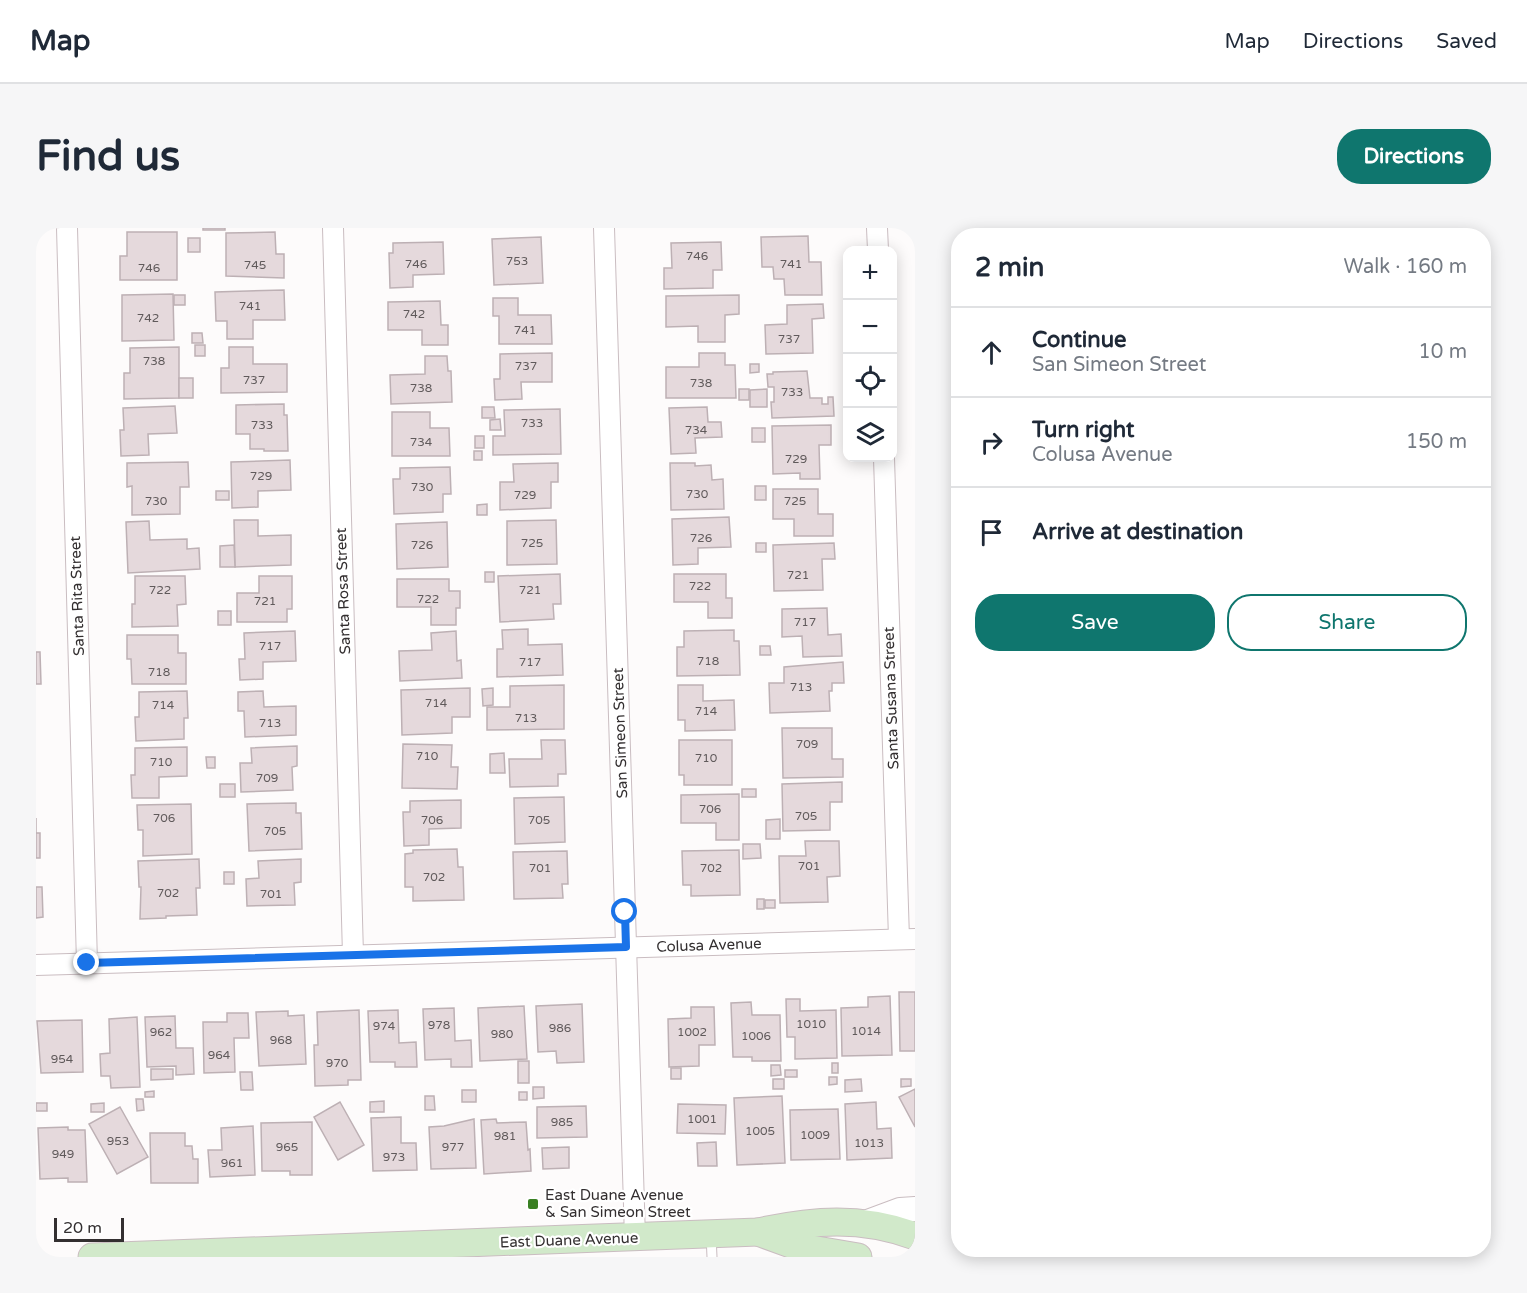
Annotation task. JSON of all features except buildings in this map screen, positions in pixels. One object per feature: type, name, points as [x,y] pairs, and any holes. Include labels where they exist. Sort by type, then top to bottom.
[{"type":"main road","name":"East Duane Avenue","points":[[92,1257],[635,1238],[711,1245],[799,1223],[865,1223],[886,1226],[915,1236]]},
{"type":"main road","name":"East Duane Avenue","points":[[758,1232],[799,1247],[858,1257]]},
{"type":"street","name":"Santa Rita Street","points":[[67,228],[87,963]]},
{"type":"street","name":"Santa Rosa Street","points":[[333,228],[353,955]]},
{"type":"street","name":"San Simeon Street","points":[[604,228],[635,1238]]},
{"type":"street","points":[[877,228],[878,246]]},
{"type":"street","name":"Santa Susana Street","points":[[884,462],[907,939]]},
{"type":"street","name":"Colusa Avenue","points":[[36,965],[907,939]]},
{"type":"street","points":[[865,1223],[900,1210],[915,1209]]},
{"type":"place","name":"East Duane Avenue & San Simeon Street","points":[[533,1204]]},
{"type":"route","points":[[87,963],[626,947],[625,912]]}]
